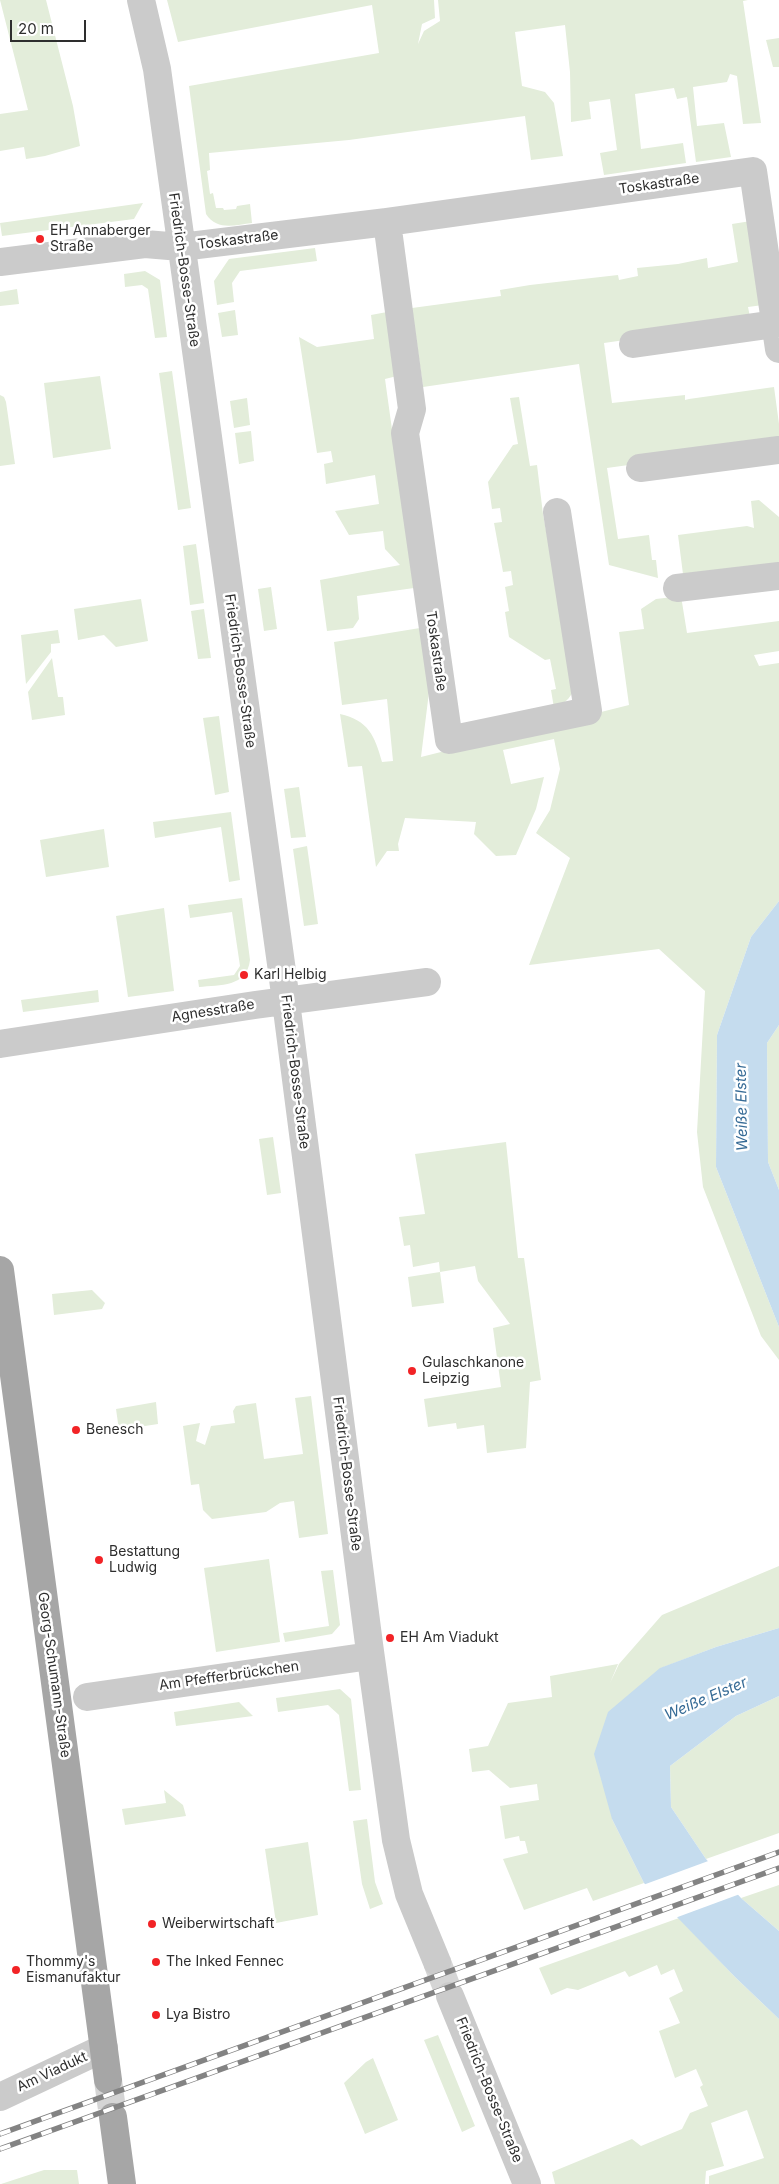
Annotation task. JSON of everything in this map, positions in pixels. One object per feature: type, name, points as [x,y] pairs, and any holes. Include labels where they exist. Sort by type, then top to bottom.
[{"type":"main road","name":"Georg-Schumann-Straße","points":[[0,1270],[108,2080]]},
{"type":"main road","points":[[113,2117],[122,2184]]},
{"type":"street","name":"Friedrich-Bosse-Straße","points":[[141,0],[157,69],[286,1000],[370,1656],[396,1840],[409,1894],[437,1962]]},
{"type":"street","name":"Toskastraße","points":[[0,262],[145,244],[181,247],[387,222],[753,171],[777,336]]},
{"type":"street","name":"Toskastraße","points":[[387,222],[412,409],[405,433],[449,740],[588,711],[557,512]]},
{"type":"street","points":[[633,344],[777,336]]},
{"type":"street","points":[[640,468],[779,450]]},
{"type":"street","points":[[677,588],[779,576]]},
{"type":"street","name":"Agnesstraße","points":[[0,1044],[286,1000],[427,982]]},
{"type":"street","name":"Am Pfefferbrückchen","points":[[87,1697],[370,1656]]},
{"type":"street","name":"Friedrich-Bosse-Straße","points":[[450,1996],[527,2184]]},
{"type":"street","name":"Am Viadukt","points":[[0,2097],[104,2048]]},
{"type":"green space","points":[[0,0],[46,0],[73,106],[80,146],[45,156],[26,159],[24,147],[0,151],[0,114],[28,110]]},
{"type":"green space","points":[[167,0],[434,0],[435,18],[422,24],[418,44],[424,31],[440,21],[438,0],[748,0],[743,1],[761,123],[743,124],[737,76],[730,74],[727,82],[693,87],[697,126],[724,123],[731,157],[696,162],[687,97],[677,99],[674,88],[635,94],[641,149],[683,143],[686,163],[604,175],[600,153],[617,150],[610,99],[589,102],[591,119],[571,122],[570,72],[565,25],[515,32],[522,86],[545,92],[554,103],[563,156],[531,160],[525,116],[349,140],[209,153],[210,170],[207,171],[210,194],[213,193],[216,208],[223,208],[224,210],[236,209],[237,206],[250,204],[252,223],[233,226],[221,225],[215,223],[206,214],[189,86],[379,53],[372,5],[178,42]]},
{"type":"green space","points":[[779,38],[779,67],[773,67],[766,40]]},
{"type":"green space","points":[[143,203],[134,219],[2,236],[0,223]]},
{"type":"green space","points":[[751,221],[763,305],[748,307],[751,322],[604,343],[612,403],[685,395],[685,400],[774,387],[779,424],[779,444],[607,468],[618,539],[649,535],[652,560],[656,560],[658,578],[609,565],[579,364],[423,387],[412,308],[501,296],[500,290],[530,285],[618,275],[619,280],[638,276],[637,268],[678,264],[707,258],[708,268],[738,262],[732,224]]},
{"type":"green space","points":[[315,248],[317,261],[240,271],[232,283],[234,302],[217,305],[214,281],[229,259]]},
{"type":"green space","points":[[145,271],[160,280],[167,337],[155,338],[148,289],[142,285],[125,287],[124,274]]},
{"type":"green space","points":[[17,289],[19,304],[0,306],[0,292]]},
{"type":"green space","points":[[235,310],[238,335],[222,337],[218,313]]},
{"type":"green space","points":[[387,312],[397,376],[385,379],[414,588],[357,596],[359,619],[353,628],[327,631],[320,580],[400,565],[385,549],[383,531],[349,535],[335,511],[379,504],[375,475],[326,484],[324,464],[333,462],[331,451],[317,453],[299,337],[317,347],[374,339],[371,315]]},
{"type":"green space","points":[[172,371],[191,508],[178,510],[159,373]]},
{"type":"green space","points":[[100,376],[111,449],[53,458],[44,383]]},
{"type":"green space","points":[[0,395],[4,397],[6,402],[15,464],[0,466]]},
{"type":"green space","points":[[519,397],[530,466],[537,465],[543,514],[574,683],[568,699],[554,708],[551,690],[556,689],[550,659],[545,660],[509,637],[505,612],[509,611],[505,587],[513,585],[511,571],[503,572],[494,523],[502,522],[500,508],[492,509],[488,482],[513,445],[518,444],[510,398]]},
{"type":"green space","points":[[247,398],[250,425],[234,428],[230,401]]},
{"type":"green space","points":[[251,431],[254,461],[239,464],[235,433]]},
{"type":"green space","points":[[759,500],[779,517],[779,570],[684,582],[678,535],[747,526],[754,528],[751,501]]},
{"type":"green space","points":[[196,544],[204,603],[190,605],[183,546]]},
{"type":"green space","points":[[271,587],[277,629],[264,631],[258,589]]},
{"type":"green space","points":[[681,596],[687,633],[779,621],[779,651],[754,655],[759,666],[779,663],[779,901],[751,937],[717,1035],[716,1167],[779,1327],[779,1360],[761,1336],[703,1187],[697,1132],[705,991],[659,949],[529,965],[570,858],[536,833],[550,810],[560,769],[554,739],[503,750],[511,784],[544,777],[536,809],[516,855],[496,856],[474,834],[476,822],[405,818],[398,844],[399,851],[387,851],[376,867],[362,766],[348,767],[340,714],[357,720],[369,730],[382,762],[393,761],[387,699],[342,705],[334,642],[420,628],[429,692],[421,757],[629,705],[619,632],[644,629],[641,609],[656,599]]},
{"type":"green space","points":[[141,599],[148,641],[116,647],[104,635],[78,640],[74,609]]},
{"type":"green space","points":[[204,609],[211,658],[198,659],[191,611]]},
{"type":"green space","points":[[58,630],[60,643],[51,644],[51,652],[26,684],[21,635]]},
{"type":"green space","points":[[52,658],[58,697],[63,697],[65,715],[32,720],[28,692]]},
{"type":"green space","points":[[219,716],[229,792],[215,795],[203,718]]},
{"type":"green space","points":[[299,787],[306,837],[291,838],[284,789]]},
{"type":"green space","points":[[231,812],[240,880],[229,882],[221,827],[155,838],[153,822]]},
{"type":"green space","points":[[104,829],[109,867],[46,877],[40,840]]},
{"type":"green space","points":[[307,846],[318,924],[304,926],[293,849]]},
{"type":"green space","points":[[242,898],[250,960],[248,969],[238,980],[231,983],[199,987],[198,980],[234,975],[240,966],[232,912],[190,918],[188,905]]},
{"type":"green space","points":[[164,908],[174,991],[128,997],[116,916]]},
{"type":"green space","points":[[98,990],[99,1002],[23,1012],[21,1000]]},
{"type":"green space","points":[[779,1025],[779,1190],[768,1162],[767,1043]]},
{"type":"green space","points":[[273,1137],[281,1193],[267,1195],[259,1139]]},
{"type":"green space","points":[[506,1142],[518,1258],[524,1258],[541,1380],[530,1382],[526,1448],[487,1453],[484,1425],[457,1429],[456,1423],[428,1427],[424,1399],[501,1387],[493,1328],[510,1324],[478,1281],[475,1266],[440,1272],[439,1262],[413,1267],[410,1245],[404,1246],[399,1217],[425,1214],[415,1154]]},
{"type":"green space","points":[[440,1272],[444,1303],[412,1307],[408,1277]]},
{"type":"green space","points":[[92,1290],[105,1303],[102,1309],[54,1315],[52,1294]]},
{"type":"green space","points":[[311,1396],[328,1534],[299,1538],[294,1501],[280,1503],[266,1512],[212,1519],[203,1510],[199,1484],[191,1485],[183,1426],[200,1423],[196,1441],[205,1445],[211,1426],[235,1423],[233,1411],[236,1406],[256,1403],[264,1459],[303,1454],[295,1398]]},
{"type":"green space","points":[[156,1402],[158,1424],[119,1430],[116,1409]]},
{"type":"green space","points":[[269,1559],[280,1642],[216,1652],[204,1568]]},
{"type":"green space","points":[[779,1566],[779,1628],[716,1647],[661,1668],[612,1819],[644,1883],[593,1901],[587,1888],[524,1910],[503,1859],[528,1853],[525,1841],[520,1841],[519,1836],[505,1839],[500,1806],[539,1800],[537,1784],[510,1788],[489,1770],[472,1772],[469,1749],[488,1746],[508,1703],[552,1697],[550,1676],[618,1664],[610,1683],[619,1664],[662,1615]]},
{"type":"green space","points":[[333,1570],[340,1625],[332,1634],[285,1642],[283,1633],[329,1626],[321,1571]]},
{"type":"green space","points":[[340,1689],[351,1699],[361,1790],[349,1791],[339,1715],[328,1705],[278,1712],[276,1698]]},
{"type":"green space","points":[[779,1696],[779,1833],[706,1859],[671,1807],[670,1766],[736,1716]]},
{"type":"green space","points":[[239,1702],[253,1716],[176,1726],[174,1712]]},
{"type":"green space","points":[[164,1790],[183,1805],[186,1816],[125,1825],[122,1809],[166,1803]]},
{"type":"green space","points":[[367,1819],[375,1882],[383,1904],[370,1909],[362,1884],[353,1821]]},
{"type":"green space","points":[[308,1842],[318,1915],[276,1923],[265,1849]]},
{"type":"green space","points":[[779,1885],[779,1931],[741,1898]]},
{"type":"green space","points":[[679,1918],[735,1977],[779,2019],[779,2184],[709,2184],[709,2176],[764,2158],[747,2110],[711,2123],[724,2166],[706,2171],[705,2184],[555,2184],[552,2172],[632,2139],[641,2146],[682,2129],[690,2113],[708,2106],[700,2087],[703,2085],[696,2069],[675,2078],[659,2031],[680,2023],[669,1998],[683,1991],[674,1969],[661,1975],[657,1965],[629,1977],[625,1971],[578,1990],[567,1988],[551,1995],[539,1968]]},
{"type":"green space","points":[[438,2035],[475,2126],[462,2132],[424,2040]]},
{"type":"green space","points":[[373,2058],[398,2120],[365,2134],[344,2083],[366,2062]]},
{"type":"green space","points":[[44,2170],[77,2170],[79,2184],[1,2184]]},
{"type":"water","name":"Weiße Elster","points":[[779,901],[779,1025],[767,1043],[768,1162],[779,1190],[779,1327],[716,1167],[717,1035],[751,937]]},
{"type":"water","name":"Weiße Elster","points":[[779,1628],[779,1696],[736,1716],[670,1766],[671,1807],[706,1859],[741,1898],[779,1931],[779,2019],[735,1977],[644,1883],[612,1819],[594,1754],[608,1712],[660,1668],[716,1647]]},
{"type":"pier","points":[[711,1860],[740,1894],[675,1918],[643,1885]]},
{"type":"tunnel","points":[[437,1962],[450,1996]]},
{"type":"tunnel","points":[[108,2080],[113,2117]]},
{"type":"railway","points":[[0,2134],[779,1852]]},
{"type":"railway","points":[[0,2149],[779,1868]]},
{"type":"place","name":"EH Annaberger Straße","points":[[40,239]]},
{"type":"place","name":"Karl Helbig","points":[[244,975]]},
{"type":"place","name":"Gulaschkanone Leipzig","points":[[412,1371]]},
{"type":"place","name":"Benesch","points":[[76,1430]]},
{"type":"place","name":"Bestattung Ludwig","points":[[99,1560]]},
{"type":"place","name":"EH Am Viadukt","points":[[390,1638]]},
{"type":"place","name":"Weiberwirtschaft","points":[[152,1924]]},
{"type":"place","name":"The Inked Fennec","points":[[156,1962]]},
{"type":"place","name":"Thommy's Eismanufaktur","points":[[16,1970]]},
{"type":"place","name":"Lya Bistro","points":[[156,2015]]}]
